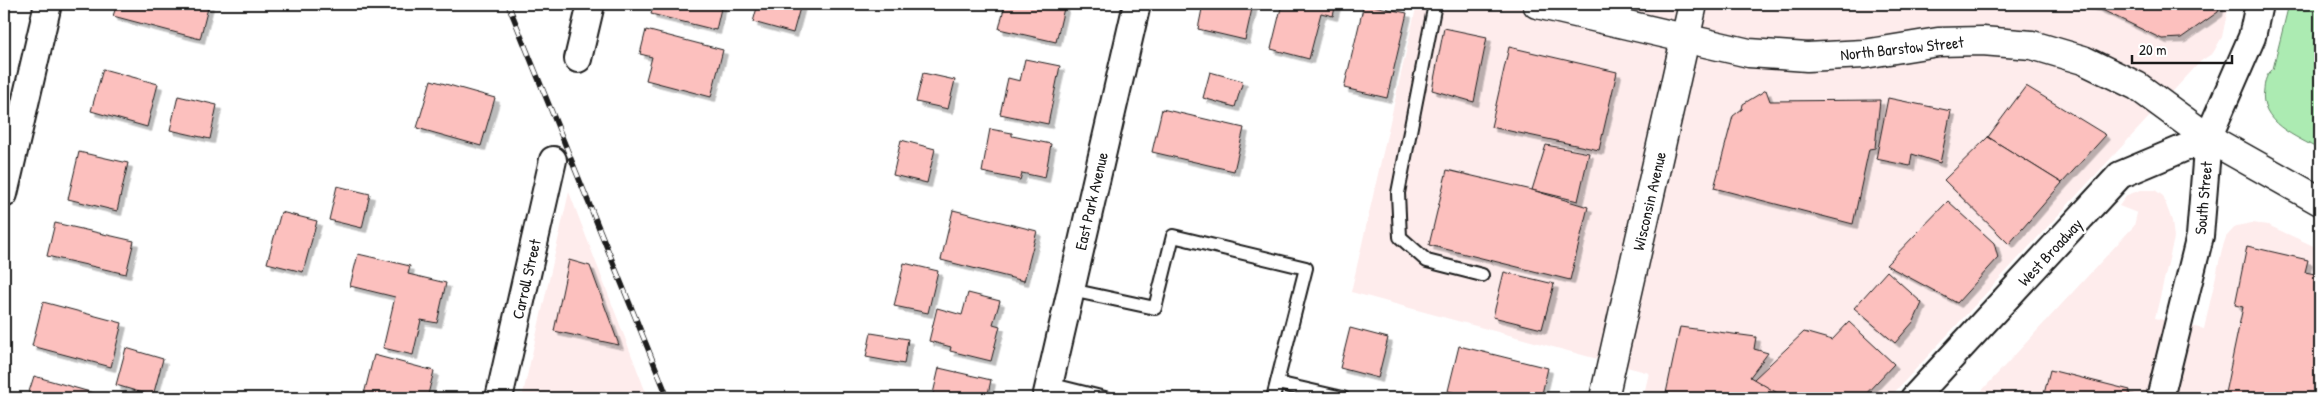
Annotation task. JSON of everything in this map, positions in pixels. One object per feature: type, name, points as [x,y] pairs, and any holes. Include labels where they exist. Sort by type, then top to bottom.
[{"type":"street","points":[[4,194],[48,4]]},
{"type":"street","points":[[578,59],[591,4]]},
{"type":"street","name":"East Park Avenue","points":[[1048,391],[1137,4]]},
{"type":"street","name":"North Barstow Street","points":[[1537,4],[1749,53],[1807,57],[1864,54],[1938,42],[1982,41],[2032,45],[2083,60],[2137,86],[2208,138],[2320,201]]},
{"type":"street","name":"Wisconsin Avenue","points":[[1604,398],[1694,4]]},
{"type":"street","name":"South Street","points":[[2160,398],[2200,236],[2208,138],[2252,37],[2259,4]]},
{"type":"street","name":"West Broadway","points":[[1914,398],[2120,175],[2208,138]]},
{"type":"street","name":"Carroll Street","points":[[499,398],[553,160]]},
{"type":"lane","points":[[1435,4],[1398,193],[1400,237],[1427,261],[1482,275]]},
{"type":"lane","points":[[1071,290],[1155,308],[1174,236],[1306,268],[1273,398]]},
{"type":"lane","points":[[1277,383],[1343,398]]},
{"type":"lane","points":[[1048,391],[1106,398]]},
{"type":"shaded area","points":[[1417,4],[2229,4],[2222,37],[2213,53],[2201,61],[1889,398],[1643,398],[1649,373],[1351,292]]},
{"type":"shaded area","points":[[2141,190],[2155,190],[2163,196],[2172,221],[2174,238],[2155,318],[2204,329],[2222,249],[2226,237],[2236,226],[2252,223],[2268,225],[2320,249],[2320,398],[1975,398],[2134,226],[2137,213],[2119,206],[2127,195]]},
{"type":"shaded area","points":[[569,192],[648,398],[522,398]]},
{"type":"green space","points":[[2289,4],[2320,4],[2320,150],[2290,134],[2273,120],[2267,111],[2264,101],[2265,80],[2273,69]]},
{"type":"building","points":[[117,4],[209,4],[200,39],[113,16]]},
{"type":"building","points":[[654,4],[722,4],[716,30],[651,14]]},
{"type":"building","points":[[758,4],[801,4],[793,33],[753,22]]},
{"type":"building","points":[[1005,4],[1065,4],[1056,42],[999,29]]},
{"type":"building","points":[[1203,4],[1253,4],[1245,40],[1198,29]]},
{"type":"building","points":[[1282,4],[1336,4],[1333,16],[1321,13],[1309,59],[1271,49]]},
{"type":"building","points":[[1364,4],[1407,13],[1387,98],[1344,88]]},
{"type":"building","points":[[2082,4],[2220,4],[2218,12],[2181,38],[2162,39],[2096,7]]},
{"type":"building","points":[[1444,28],[1487,37],[1474,102],[1432,90]]},
{"type":"building","points":[[646,30],[723,50],[711,97],[646,80],[652,57],[640,54]]},
{"type":"building","points":[[1509,47],[1617,72],[1599,150],[1491,127]]},
{"type":"building","points":[[1025,59],[1060,66],[1048,124],[1000,114],[1008,78],[1020,81]]},
{"type":"building","points":[[103,69],[158,84],[147,127],[91,111]]},
{"type":"building","points":[[1210,72],[1243,81],[1235,107],[1203,98]]},
{"type":"building","points":[[923,73],[955,80],[948,109],[916,102]]},
{"type":"building","points":[[431,80],[495,98],[481,146],[417,128]]},
{"type":"building","points":[[2026,86],[2106,135],[2062,183],[1988,137]]},
{"type":"building","points":[[1766,90],[1770,101],[1880,100],[1875,148],[1869,149],[1853,224],[1714,188],[1733,116],[1742,109],[1743,104]]},
{"type":"building","points":[[178,96],[217,105],[210,139],[170,130]]},
{"type":"building","points":[[1888,98],[1951,111],[1940,163],[1912,154],[1910,166],[1876,159]]},
{"type":"building","points":[[1162,109],[1244,128],[1234,171],[1152,152]]},
{"type":"building","points":[[990,129],[1012,133],[1012,136],[1051,144],[1045,178],[1022,173],[1020,180],[982,172]]},
{"type":"building","points":[[1988,137],[2062,183],[2009,244],[1944,180]]},
{"type":"building","points":[[901,140],[935,149],[927,183],[893,175]]},
{"type":"building","points":[[1546,145],[1589,153],[1578,201],[1532,190]]},
{"type":"building","points":[[79,152],[128,163],[117,211],[68,199]]},
{"type":"building","points":[[1447,170],[1532,190],[1588,207],[1570,280],[1429,245]]},
{"type":"building","points":[[337,186],[370,194],[362,228],[329,220]]},
{"type":"building","points":[[1948,201],[1994,243],[1998,258],[1957,303],[1886,265]]},
{"type":"building","points":[[953,210],[1037,231],[1024,281],[941,260]]},
{"type":"building","points":[[281,212],[317,221],[303,272],[267,263]]},
{"type":"building","points":[[55,223],[134,241],[126,274],[47,256]]},
{"type":"building","points":[[2247,246],[2308,260],[2305,272],[2320,275],[2320,398],[2224,398],[2243,307],[2235,305]]},
{"type":"building","points":[[358,254],[410,266],[408,274],[446,283],[437,323],[421,320],[413,355],[383,348],[395,297],[350,286]]},
{"type":"building","points":[[569,260],[590,266],[619,345],[554,331]]},
{"type":"building","points":[[904,263],[938,271],[928,313],[894,306]]},
{"type":"building","points":[[1887,271],[1922,303],[1914,321],[1895,343],[1854,308]]},
{"type":"building","points":[[1504,272],[1554,284],[1542,329],[1493,317]]},
{"type":"building","points":[[968,293],[1000,301],[993,324],[1000,326],[991,361],[950,351],[951,347],[929,341],[937,308],[962,315]]},
{"type":"building","points":[[43,302],[122,323],[111,367],[32,346]]},
{"type":"building","points":[[1849,322],[1894,364],[1862,398],[1786,398],[1753,380],[1804,332],[1832,340]]},
{"type":"building","points":[[1680,327],[1756,337],[1754,349],[1768,353],[1750,377],[1786,398],[1665,398]]},
{"type":"building","points":[[1350,328],[1388,338],[1378,378],[1340,368]]},
{"type":"building","points":[[871,333],[908,339],[904,364],[866,357]]},
{"type":"building","points":[[1459,346],[1548,368],[1541,398],[1477,398],[1448,391]]},
{"type":"building","points":[[126,348],[163,359],[153,396],[116,385]]},
{"type":"building","points":[[374,355],[434,371],[427,398],[363,398]]},
{"type":"building","points":[[939,368],[991,380],[987,398],[932,398]]},
{"type":"building","points":[[2050,370],[2130,390],[2128,398],[2043,398]]},
{"type":"building","points":[[34,376],[97,394],[95,398],[27,398]]},
{"type":"railway","points":[[508,4],[668,398]]}]
